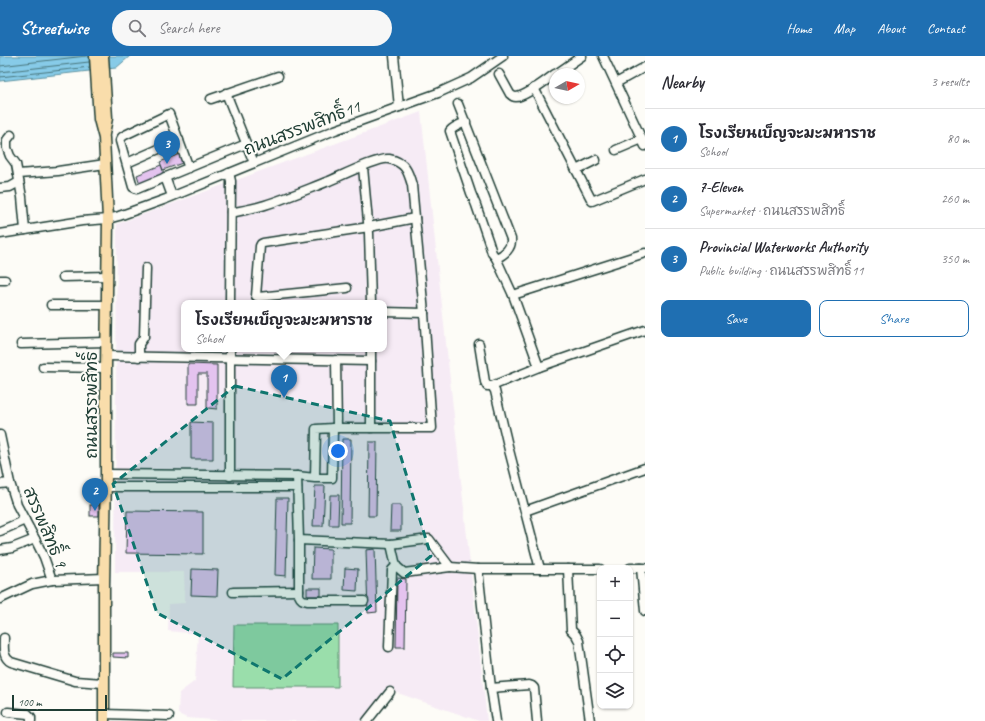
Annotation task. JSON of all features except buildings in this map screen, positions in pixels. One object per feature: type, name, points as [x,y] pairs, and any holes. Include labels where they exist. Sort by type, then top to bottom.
[{"type":"main road","name":"ถนนสรรพสิทธิ์","points":[[95,56],[103,119]]},
{"type":"main road","name":"ถนนสรรพสิทธิ์","points":[[103,56],[103,119],[108,219],[103,683],[104,718]]},
{"type":"street","points":[[394,56],[399,107]]},
{"type":"street","name":"ถนนสรรพสิทธิ์11","points":[[0,234],[82,221],[108,219],[119,216],[335,130],[438,93],[471,78],[503,56]]},
{"type":"street","points":[[564,68],[582,56]]},
{"type":"street","points":[[603,56],[643,143],[616,150]]},
{"type":"street","points":[[616,83],[645,67]]},
{"type":"street","points":[[499,74],[510,94],[516,97],[549,78]]},
{"type":"street","points":[[211,99],[278,76]]},
{"type":"street","points":[[534,88],[592,201],[645,179]]},
{"type":"street","points":[[226,93],[254,163]]},
{"type":"street","points":[[458,104],[511,239],[512,244],[509,248],[502,256],[496,258]]},
{"type":"street","points":[[189,168],[169,114],[125,135],[120,141],[133,187],[135,189],[139,189],[165,177],[189,168],[246,144]]},
{"type":"street","points":[[466,122],[450,130],[471,193],[490,243],[492,253],[496,258],[514,295],[539,367]]},
{"type":"street","points":[[11,135],[7,140],[7,148],[10,156],[16,164],[20,182],[25,230]]},
{"type":"street","points":[[127,163],[179,140]]},
{"type":"street","points":[[231,212],[264,205],[378,161],[387,159],[395,160],[403,165],[408,171],[412,185],[424,313],[432,428],[316,429],[315,478]]},
{"type":"street","points":[[576,170],[596,160]]},
{"type":"street","points":[[18,174],[58,171],[105,164]]},
{"type":"street","points":[[363,167],[369,227],[371,300]]},
{"type":"street","points":[[229,173],[231,181],[230,300]]},
{"type":"street","points":[[165,177],[172,196]]},
{"type":"street","points":[[0,188],[10,187],[20,182]]},
{"type":"street","points":[[347,288],[258,297],[256,296],[260,246],[263,243],[369,227],[415,218]]},
{"type":"street","points":[[514,295],[645,253]]},
{"type":"street","points":[[139,357],[139,344],[144,337],[146,268]]},
{"type":"street","points":[[63,277],[108,276]]},
{"type":"street","points":[[51,305],[107,305]]},
{"type":"street","points":[[387,312],[424,313]]},
{"type":"street","points":[[479,344],[485,382],[487,386],[492,386],[539,367],[645,330]]},
{"type":"street","points":[[21,344],[107,342]]},
{"type":"street","points":[[230,352],[230,476]]},
{"type":"street","points":[[371,352],[371,428]]},
{"type":"street","points":[[106,356],[371,361]]},
{"type":"street","points":[[106,474],[297,476],[332,478],[335,428],[336,360]]},
{"type":"street","points":[[43,367],[106,368]]},
{"type":"street","points":[[492,386],[495,391],[540,569]]},
{"type":"street","name":"สรรพสิทธิ์ 9","points":[[0,435],[10,483],[17,505],[44,557],[52,580],[104,578]]},
{"type":"street","points":[[525,511],[645,468]]},
{"type":"street","points":[[297,476],[300,540],[300,598],[308,601],[364,601]]},
{"type":"street","points":[[0,484],[10,483]]},
{"type":"street","points":[[106,487],[297,487]]},
{"type":"street","points":[[0,531],[25,520]]},
{"type":"street","points":[[0,550],[12,548],[35,539]]},
{"type":"street","points":[[300,540],[391,544],[429,539],[450,567]]},
{"type":"street","points":[[391,544],[396,566],[404,573],[450,567],[478,569],[597,569]]},
{"type":"street","points":[[389,647],[392,570],[396,566]]},
{"type":"street","points":[[643,568],[645,611]]},
{"type":"street","points":[[478,569],[496,721]]},
{"type":"street","points":[[568,569],[571,630],[579,641],[590,721]]},
{"type":"street","points":[[0,599],[32,584],[52,580]]},
{"type":"street","points":[[233,592],[299,591]]},
{"type":"street","points":[[4,638],[4,654],[11,662],[75,681],[103,683]]},
{"type":"street","points":[[491,688],[532,686],[534,688],[537,721]]},
{"type":"street","points":[[367,721],[390,692]]},
{"type":"street","points":[[8,712],[28,714],[31,717],[31,721]]},
{"type":"street","points":[[104,718],[169,716]]},
{"type":"highlighted area","points":[[235,386],[390,421],[431,556],[282,679],[157,613],[113,484]]},
{"type":"shaded area","points":[[421,112],[487,721],[479,721],[389,690],[363,721],[227,721],[187,718],[178,714],[179,693],[195,681],[198,634],[168,631],[169,604],[185,603],[184,572],[115,572],[117,224]]},
{"type":"green space","points":[[234,625],[338,625],[338,687],[233,687]]},
{"type":"water","points":[[0,56],[130,56],[116,68],[0,81]]},
{"type":"place","name":"Provincial Waterworks Authority","points":[[167,164]]},
{"type":"place","name":"โรงเรียนเบ็ญจะมะมหาราช","points":[[284,398]]},
{"type":"place","name":"7-Eleven","points":[[95,511]]}]
